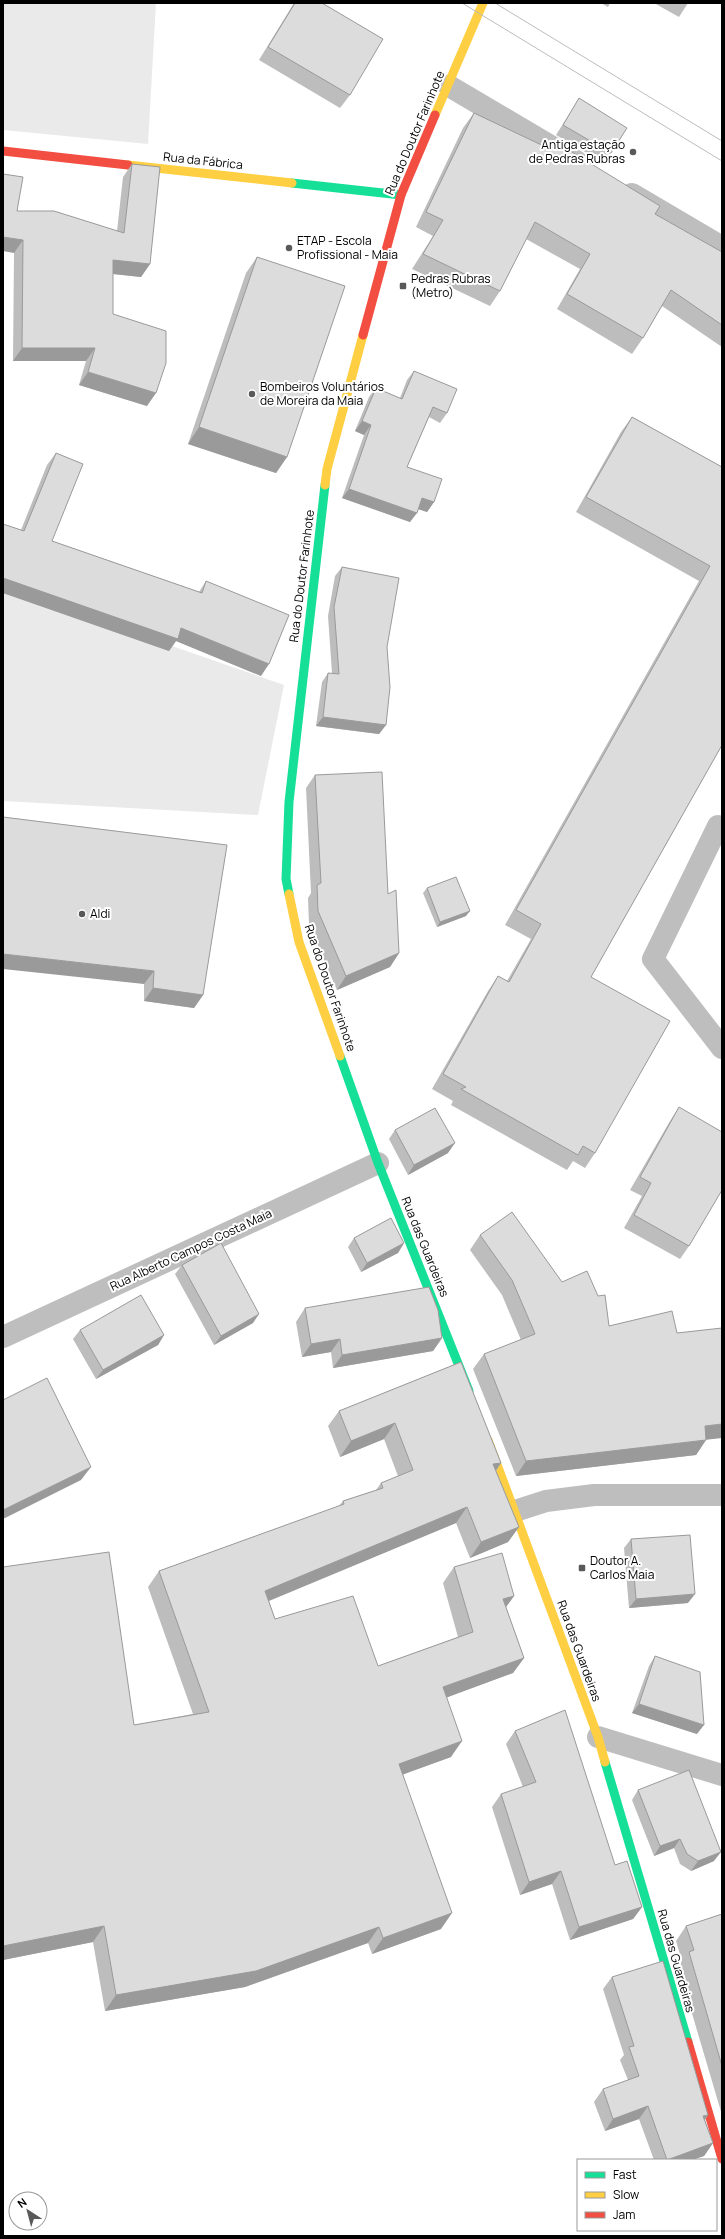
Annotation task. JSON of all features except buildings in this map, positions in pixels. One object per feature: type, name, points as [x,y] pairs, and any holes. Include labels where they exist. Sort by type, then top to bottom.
[{"type":"main road","name":"Rua do Doutor Farinhote","points":[[378,1163],[299,942],[286,879],[289,802],[327,469],[401,195],[449,86],[483,3]]},
{"type":"main road","name":"Rua da Fábrica","points":[[3,151],[401,195]]},
{"type":"main road","name":"Rua das Guardeiras","points":[[378,1163],[473,1403]]},
{"type":"main road","name":"Rua das Guardeiras","points":[[485,1432],[598,1737],[722,2159]]},
{"type":"street","points":[[449,86],[592,170]]},
{"type":"street","points":[[613,182],[722,247]]},
{"type":"street","points":[[721,824],[653,959],[722,1048]]},
{"type":"street","name":"Rua Alberto Campos Costa Maia","points":[[3,1337],[378,1163]]},
{"type":"street","points":[[515,1511],[546,1501],[594,1495],[722,1495]]},
{"type":"street","points":[[598,1737],[722,1775]]},
{"type":"shaded area","points":[[3,3],[156,3],[148,144],[3,130]]},
{"type":"shaded area","points":[[3,587],[284,685],[258,815],[3,801]]},
{"type":"tram line","points":[[462,3],[722,161]]},
{"type":"tram line","points":[[495,3],[722,141]]},
{"type":"traffic: fast","points":[[292,183],[401,195]]},
{"type":"traffic: fast","points":[[289,894],[286,879],[289,802],[325,485]]},
{"type":"traffic: fast","points":[[340,1056],[378,1163],[469,1391]]},
{"type":"traffic: fast","points":[[605,1762],[688,2042]]},
{"type":"traffic: slow","points":[[435,115],[483,3]]},
{"type":"traffic: slow","points":[[128,165],[292,183]]},
{"type":"traffic: slow","points":[[325,485],[327,469],[363,335]]},
{"type":"traffic: slow","points":[[289,894],[299,942],[340,1056]]},
{"type":"traffic: slow","points":[[488,1440],[598,1737],[605,1762]]},
{"type":"traffic: jam","points":[[363,335],[401,195],[435,115]]},
{"type":"traffic: jam","points":[[3,151],[128,165]]},
{"type":"traffic: jam","points":[[688,2042],[722,2159]]},
{"type":"place","name":"Antiga estação de Pedras Rubras","points":[[633,152]]},
{"type":"place","name":"ETAP - Escola Profissional - Maia","points":[[289,248]]},
{"type":"place","name":"Pedras Rubras (Metro)","points":[[403,286]]},
{"type":"place","name":"Bombeiros Voluntários de Moreira da Maia","points":[[252,394]]},
{"type":"place","name":"Aldi","points":[[82,914]]},
{"type":"place","name":"Doutor A. Carlos Maia","points":[[582,1568]]}]
